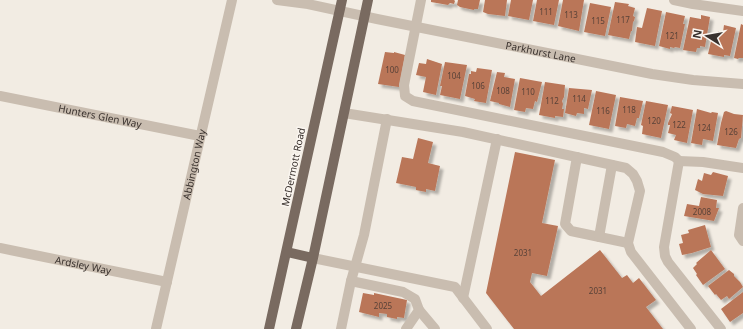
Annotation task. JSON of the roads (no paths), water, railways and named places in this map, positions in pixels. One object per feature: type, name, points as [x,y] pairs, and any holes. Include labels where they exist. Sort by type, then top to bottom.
[{"type":"main road","name":"McDermott Road","points":[[269,329],[342,0]]},
{"type":"main road","points":[[296,329],[313,258],[368,0]]},
{"type":"main road","points":[[287,252],[313,258]]},
{"type":"street","name":"Abbington Way","points":[[156,329],[232,0]]},
{"type":"street","name":"Parkhurst Lane","points":[[277,0],[340,10],[652,74],[692,80],[743,84]]},
{"type":"street","points":[[421,0],[404,85],[405,96],[413,101],[663,152],[675,157],[679,161],[703,162],[743,168]]},
{"type":"street","points":[[674,0],[743,11]]},
{"type":"street","name":"Hunters Glen Way","points":[[0,96],[200,136]]},
{"type":"street","points":[[344,113],[387,119],[497,139],[626,168],[633,174],[640,191],[628,243],[631,252],[691,329]]},
{"type":"street","points":[[343,329],[351,281],[364,235],[387,119]]},
{"type":"street","points":[[463,298],[497,139]]},
{"type":"street","points":[[576,157],[565,224],[571,231],[628,243]]},
{"type":"street","points":[[679,161],[664,247],[665,256],[668,262],[721,329]]},
{"type":"street","points":[[599,237],[612,165]]},
{"type":"street","points":[[743,208],[739,235],[743,241]]},
{"type":"street","name":"Ardsley Way","points":[[0,248],[166,282]]},
{"type":"street","points":[[313,258],[455,287],[487,329]]},
{"type":"street","points":[[351,281],[403,292],[414,298],[419,310],[435,329]]},
{"type":"street","points":[[406,329],[419,310]]}]
